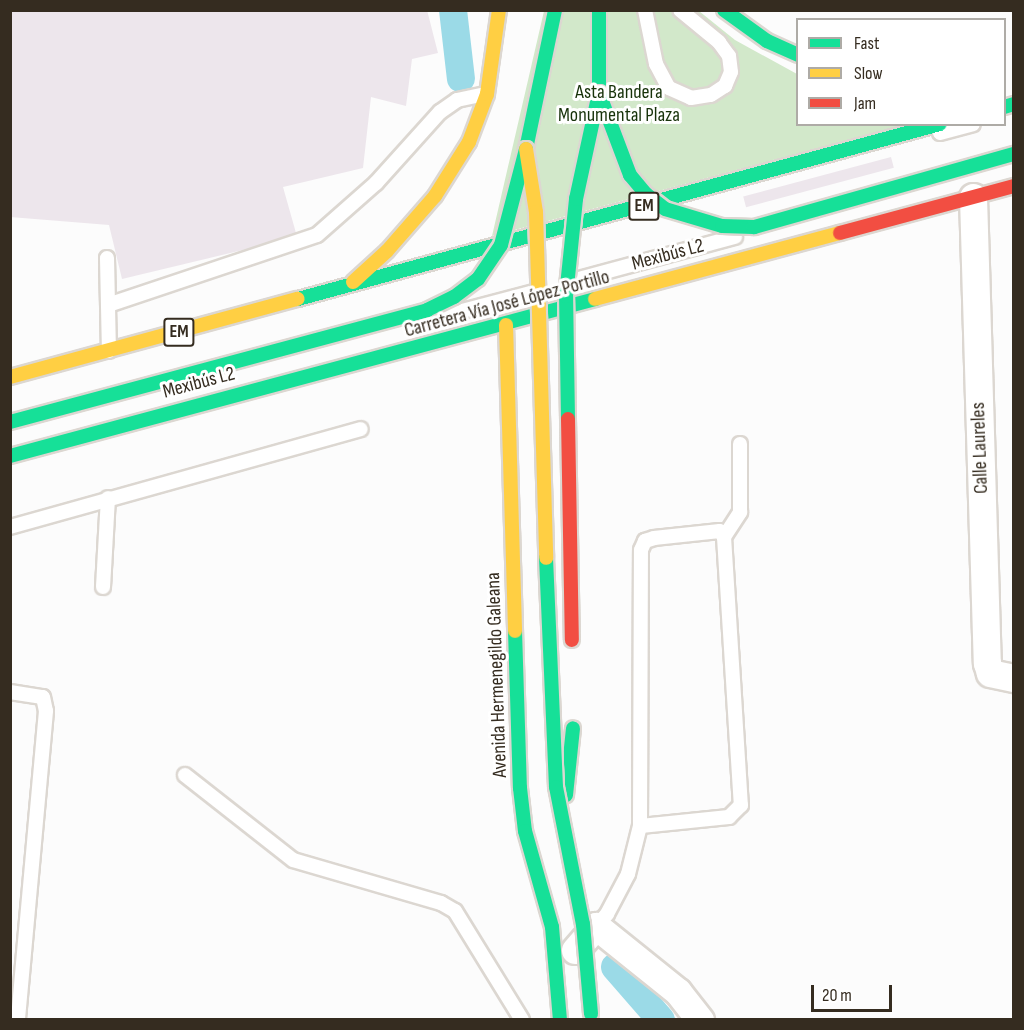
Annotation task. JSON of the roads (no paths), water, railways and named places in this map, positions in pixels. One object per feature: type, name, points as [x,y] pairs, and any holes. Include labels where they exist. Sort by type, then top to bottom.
[{"type":"main road","points":[[348,287],[387,251],[435,196],[469,142],[487,94],[499,10]]},
{"type":"main road","points":[[10,422],[428,310],[454,297],[477,279],[501,245],[526,149],[555,10]]},
{"type":"main road","points":[[572,656],[566,296],[576,199],[599,93],[599,10]]},
{"type":"main road","points":[[724,10],[767,41],[796,54]]},
{"type":"main road","points":[[599,93],[630,175],[646,194],[665,209],[722,226],[754,226],[1014,154]]},
{"type":"main road","name":"EM","points":[[10,377],[348,287],[933,126]]},
{"type":"main road","points":[[526,149],[536,212],[556,787],[583,924],[591,1017]]},
{"type":"main road","name":"Carretera Vía José López Portillo","points":[[10,456],[506,325],[1014,186]]},
{"type":"main road","name":"Avenida Hermenegildo Galeana","points":[[506,325],[520,788],[525,831],[552,927],[560,1020]]},
{"type":"main road","points":[[552,927],[573,722]]},
{"type":"street","name":"Calle Laureles","points":[[973,197],[987,663],[990,673],[1014,678]]},
{"type":"street","points":[[556,970],[596,926],[678,992],[700,1020]]},
{"type":"lane","points":[[645,10],[656,64],[669,88],[691,98],[711,95],[725,86],[731,72],[729,56],[719,42],[680,10]]},
{"type":"lane","points":[[108,305],[317,235],[376,183],[440,112],[457,100],[487,94]]},
{"type":"lane","points":[[10,387],[966,126]]},
{"type":"lane","name":"Mexibús L2","points":[[10,434],[1014,161]]},
{"type":"lane","points":[[107,258],[109,351]]},
{"type":"lane","points":[[10,527],[361,429]]},
{"type":"lane","points":[[640,826],[729,817],[741,805],[724,537],[740,512],[740,444]]},
{"type":"lane","points":[[103,587],[108,498]]},
{"type":"lane","points":[[596,926],[607,914],[628,874],[640,826],[641,550],[645,541],[654,538],[711,530],[724,537]]},
{"type":"lane","points":[[10,692],[43,697],[46,711],[18,1020]]},
{"type":"lane","points":[[185,776],[292,860],[398,889],[455,911],[522,1020]]},
{"type":"waterway","points":[[453,10],[461,79]]},
{"type":"waterway","points":[[615,967],[661,1020]]},
{"type":"park label","name":"Asta Bandera Monumental Plaza","points":[[619,104]]}]
